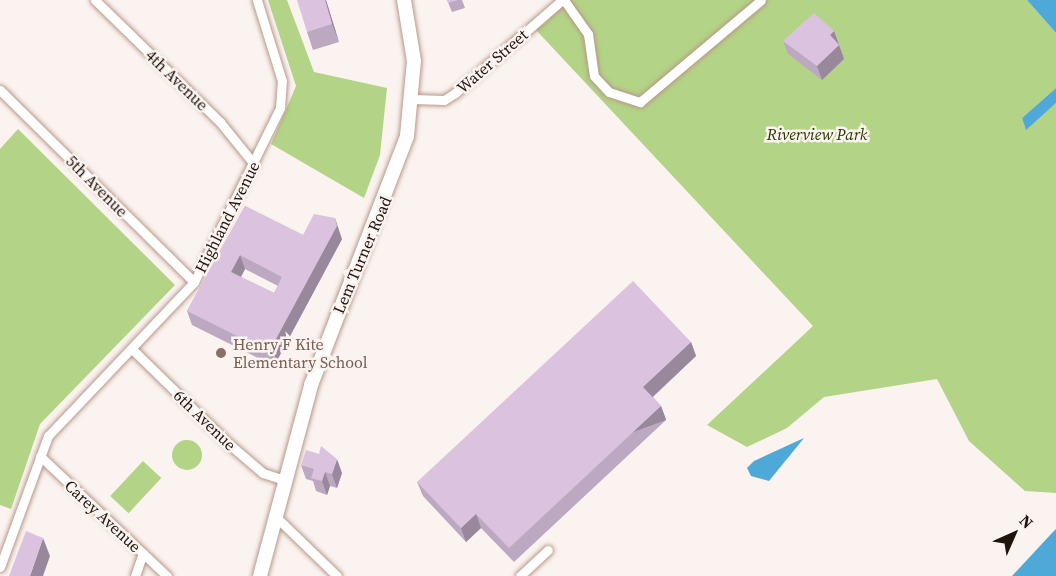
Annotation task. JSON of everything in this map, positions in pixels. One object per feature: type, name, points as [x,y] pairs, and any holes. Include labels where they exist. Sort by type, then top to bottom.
[{"type":"main road","name":"Lem Turner Road","points":[[260,576],[285,480],[329,333],[399,166],[413,99],[414,62],[404,0]]},
{"type":"street","name":"4th Avenue","points":[[95,0],[220,122],[254,164]]},
{"type":"street","name":"Highland Avenue","points":[[0,567],[40,456],[60,420],[132,349],[194,282],[254,164],[284,94],[257,0]]},
{"type":"street","name":"Water Street","points":[[413,99],[444,100],[455,93],[563,0]]},
{"type":"street","points":[[563,0],[588,34],[594,76],[609,92],[640,102],[761,0]]},
{"type":"street","name":"5th Avenue","points":[[0,90],[194,282]]},
{"type":"street","name":"6th Avenue","points":[[132,349],[244,457],[263,473],[285,480]]},
{"type":"street","name":"Carey Avenue","points":[[40,456],[167,576]]},
{"type":"street","points":[[275,516],[337,576]]},
{"type":"street","points":[[520,576],[548,550]]},
{"type":"street","points":[[135,576],[143,553]]},
{"type":"green space","points":[[268,0],[287,0],[314,72],[387,88],[380,155],[364,198],[271,144],[296,86]]},
{"type":"green space","name":"Riverview Park","points":[[570,0],[1027,0],[1056,33],[1056,88],[1022,118],[1026,129],[1056,103],[1056,493],[1025,491],[969,441],[937,379],[824,397],[787,428],[747,447],[707,425],[813,326],[536,30]]},
{"type":"green space","points":[[18,129],[175,285],[40,424],[11,509],[0,505],[0,149]]},
{"type":"green space","points":[[187,440],[198,444],[202,455],[198,466],[187,470],[176,466],[172,455],[176,444]]},
{"type":"green space","points":[[143,461],[161,478],[129,513],[110,496]]},
{"type":"water","points":[[1027,0],[1056,0],[1056,33]]},
{"type":"water","points":[[1056,88],[1056,103],[1026,130],[1022,118]]},
{"type":"water","points":[[804,438],[769,481],[751,476],[747,468],[754,461]]},
{"type":"water","points":[[1056,529],[1056,576],[1012,576],[1052,533]]},
{"type":"building","points":[[297,0],[325,0],[332,24],[307,32]]},
{"type":"building","points":[[814,13],[834,31],[830,35],[839,45],[817,66],[783,41]]},
{"type":"building","points":[[245,206],[303,235],[314,214],[335,218],[337,226],[269,352],[187,311]],"holes":[[[240,255],[282,277],[274,293],[231,272]]]},
{"type":"building","points":[[633,281],[691,342],[643,387],[661,406],[509,548],[476,514],[461,528],[417,482]]},
{"type":"building","points":[[321,446],[337,459],[332,474],[325,472],[322,481],[311,478],[314,469],[301,465],[306,450],[319,454]]},
{"type":"building","points":[[26,531],[43,538],[30,576],[9,576]]},
{"type":"place","name":"Henry F Kite Elementary School","points":[[221,353]]}]
